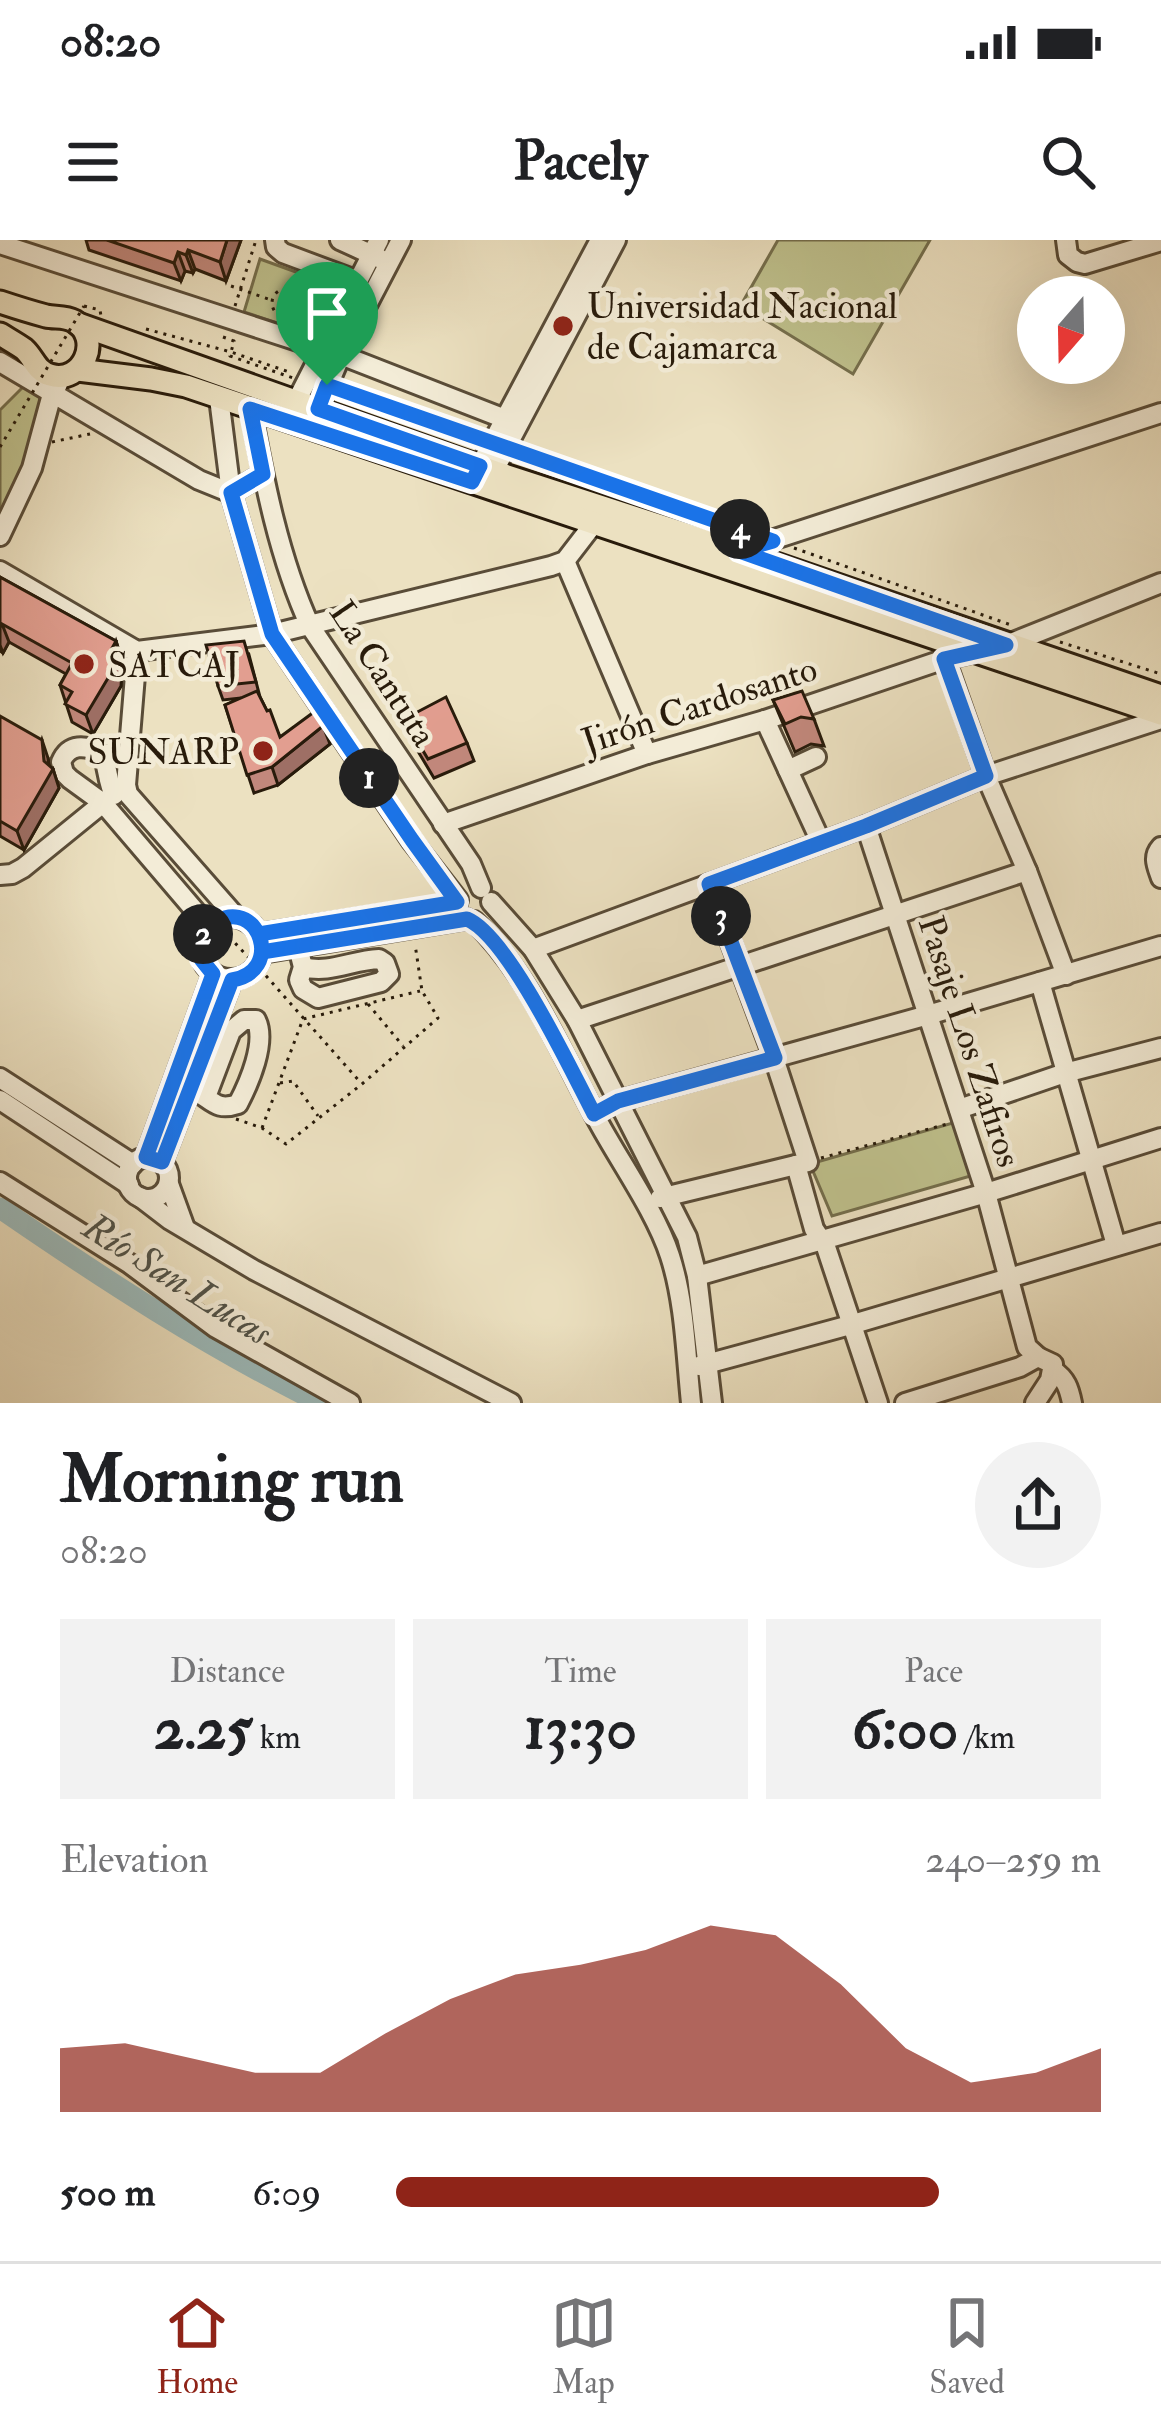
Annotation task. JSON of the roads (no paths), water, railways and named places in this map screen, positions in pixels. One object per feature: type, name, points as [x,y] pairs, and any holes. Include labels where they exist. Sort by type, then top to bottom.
[{"type":"main road","points":[[0,302],[52,318],[81,314],[307,393],[483,476],[595,521],[1161,716]]},
{"type":"main road","points":[[64,380],[88,356],[81,314]]},
{"type":"main road","points":[[16,367],[34,331],[52,318]]},
{"type":"main road","points":[[0,334],[16,367]]},
{"type":"main road","points":[[16,367],[64,380],[151,379],[186,386],[483,476],[741,541],[1006,645],[1161,696]]},
{"type":"street","points":[[275,240],[283,253],[358,281]]},
{"type":"street","points":[[340,240],[380,252]]},
{"type":"street","points":[[307,393],[327,385],[332,352],[358,281],[380,252],[401,240]]},
{"type":"street","points":[[483,476],[600,240]]},
{"type":"street","points":[[510,421],[616,240]]},
{"type":"street","points":[[1066,240],[1068,255],[1085,264],[1161,241]]},
{"type":"street","points":[[0,244],[227,328],[332,352],[510,421]]},
{"type":"street","points":[[307,393],[380,252]]},
{"type":"street","points":[[0,536],[32,468],[64,380],[105,426],[199,480],[231,493],[263,474]]},
{"type":"street","name":"La Cantuta","points":[[218,398],[231,493],[272,634],[412,840],[512,966],[555,1038],[671,1258],[691,1403]]},
{"type":"street","name":"La Cantuta","points":[[250,409],[263,474],[310,626],[471,864],[486,895],[533,949],[577,1020],[668,1194],[698,1276],[712,1403]]},
{"type":"street","points":[[741,541],[773,541],[1161,413]]},
{"type":"street","points":[[0,571],[136,651],[272,634],[565,561],[595,521]]},
{"type":"street","points":[[565,561],[646,754]]},
{"type":"street","name":"Jirón Cardosanto","points":[[443,824],[944,659],[1006,645],[1161,583]]},
{"type":"street","points":[[0,875],[23,868],[114,794],[136,651]]},
{"type":"street","points":[[944,659],[1066,975]]},
{"type":"street","points":[[533,949],[866,826],[986,776],[1161,716]]},
{"type":"street","points":[[765,720],[821,842]]},
{"type":"street","points":[[788,770],[816,757]]},
{"type":"street","points":[[114,794],[135,804],[236,917],[250,923],[260,951],[246,976],[222,977],[204,965],[201,939],[212,924],[236,917]]},
{"type":"street","points":[[114,794],[212,924]]},
{"type":"street","name":"Pasaje Los Zafiros","points":[[866,826],[986,1193],[1027,1347],[1063,1376],[1072,1403]]},
{"type":"street","points":[[1161,848],[1156,853],[1161,878]]},
{"type":"street","points":[[577,1020],[1027,871]]},
{"type":"street","points":[[709,884],[775,1058],[814,1229],[878,1403]]},
{"type":"street","points":[[260,951],[464,910],[485,917],[486,895],[469,887],[460,894],[464,910]]},
{"type":"street","points":[[260,951],[413,927],[464,910]]},
{"type":"street","points":[[298,946],[302,967]]},
{"type":"street","points":[[594,1114],[618,1101],[1160,952]]},
{"type":"street","points":[[135,1191],[128,1174],[147,1161],[190,1089],[222,977]]},
{"type":"street","points":[[1040,982],[1116,1245]]},
{"type":"street","points":[[961,1114],[1064,1073],[1161,1048]]},
{"type":"street","points":[[0,1078],[168,1172],[185,1228]]},
{"type":"street","points":[[0,1100],[135,1191],[161,1214],[254,1270],[511,1403]]},
{"type":"street","points":[[698,1276],[1161,1138]]},
{"type":"street","points":[[645,1206],[668,1194],[802,1163]]},
{"type":"street","points":[[0,1182],[130,1264],[216,1328],[350,1403]]},
{"type":"street","points":[[135,1191],[157,1197],[169,1184]]},
{"type":"street","points":[[687,1369],[1161,1233]]},
{"type":"street","points":[[905,1403],[1021,1366],[1046,1363],[1035,1403]]},
{"type":"waterway","name":"Río San Lucas","points":[[0,1208],[157,1312],[321,1403]]},
{"type":"place","name":"Universidad Nacional de Cajamarca","points":[[563,326]]},
{"type":"place","name":"SATCAJ","points":[[84,664]]},
{"type":"place","name":"SUNARP","points":[[263,751]]}]
